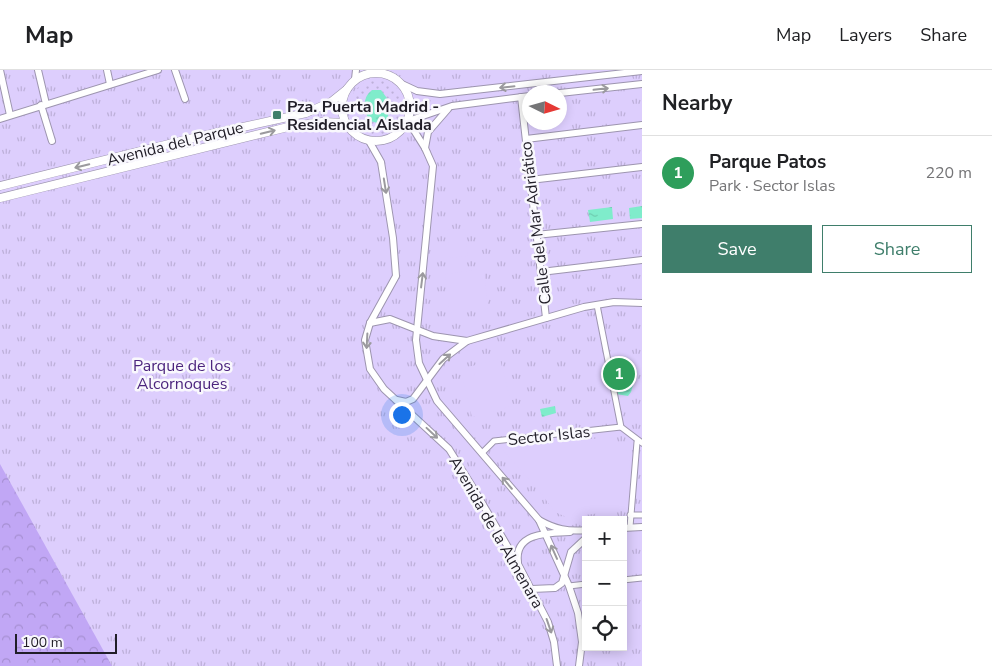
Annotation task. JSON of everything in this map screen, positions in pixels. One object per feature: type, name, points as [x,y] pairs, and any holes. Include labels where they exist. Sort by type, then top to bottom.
[{"type":"street","points":[[0,70],[10,115]]},
{"type":"street","points":[[38,70],[52,140]]},
{"type":"street","points":[[107,70],[110,84]]},
{"type":"street","points":[[0,118],[158,70]]},
{"type":"street","points":[[175,70],[185,99]]},
{"type":"street","points":[[355,79],[356,70]]},
{"type":"street","points":[[402,84],[410,100],[408,120],[397,135],[388,139],[369,141],[359,137],[345,123],[342,101],[346,90],[355,79],[370,72],[380,71],[393,76],[402,84],[417,90],[440,94],[642,71]]},
{"type":"street","points":[[567,92],[642,84]]},
{"type":"street","name":"Avenida del Parque","points":[[0,186],[193,138],[306,113],[331,102],[346,90]]},
{"type":"street","points":[[408,120],[452,106],[522,97]]},
{"type":"street","points":[[425,148],[428,132],[442,114],[452,106]]},
{"type":"street","name":"Avenida de la Almenara","points":[[408,120],[425,148],[433,166],[417,328],[419,362],[437,401],[539,520],[569,586],[578,613],[582,642],[580,666]]},
{"type":"street","name":"Avenida del Parque","points":[[0,198],[288,127],[322,122],[345,123]]},
{"type":"street","points":[[526,139],[642,125]]},
{"type":"street","name":"Calle del Mar Adriático","points":[[525,130],[546,318]]},
{"type":"street","name":"Avenida de la Almenara","points":[[369,141],[381,162],[393,238],[396,276],[370,323],[365,340],[370,369],[384,388],[449,449],[532,589],[548,622],[554,642],[557,666]]},
{"type":"street","points":[[530,180],[642,167]]},
{"type":"street","points":[[536,235],[642,224]]},
{"type":"street","points":[[541,272],[642,260]]},
{"type":"street","points":[[396,400],[406,402],[413,399],[426,379],[443,360],[467,342],[597,305],[614,302],[642,303]]},
{"type":"street","points":[[597,305],[621,427],[640,442],[627,527],[642,527]]},
{"type":"street","points":[[370,323],[390,319],[417,328],[433,336],[467,342]]},
{"type":"street","name":"Sector Islas","points":[[482,453],[494,441],[621,427]]},
{"type":"street","points":[[630,514],[642,515]]},
{"type":"street","points":[[539,520],[550,526],[570,532]]},
{"type":"street","points":[[518,564],[517,555],[522,543],[533,536],[582,530]]},
{"type":"street","points":[[532,589],[555,588],[562,582],[571,552],[582,542]]},
{"type":"street","points":[[627,580],[642,578]]},
{"type":"street","points":[[569,586],[582,584]]},
{"type":"green space","name":"Parque de los Alcornoques","points":[[0,70],[642,70],[642,666],[0,666]]},
{"type":"green space","points":[[371,80],[383,80],[393,84],[401,92],[405,108],[401,124],[393,132],[383,136],[371,136],[361,132],[353,124],[349,114],[349,102],[353,92],[361,84]]},
{"type":"green space","points":[[465,229],[468,256],[450,258],[447,230]]},
{"type":"green space","points":[[484,269],[488,309],[449,313],[445,274]]},
{"type":"green space","points":[[500,359],[512,406],[472,417],[460,369]]},
{"type":"green space","points":[[610,437],[621,444],[630,455],[627,510],[576,516],[564,516],[555,512],[537,488],[502,449]]},
{"type":"green space","points":[[0,464],[112,666],[0,666]]},
{"type":"water","points":[[372,90],[381,90],[389,101],[388,118],[381,124],[370,121],[366,113],[366,97]]},
{"type":"water","points":[[642,206],[642,218],[630,219],[629,208]]},
{"type":"water","points":[[612,207],[613,219],[590,222],[588,210]]},
{"type":"water","points":[[615,362],[626,364],[637,372],[628,396],[616,394]]},
{"type":"water","points":[[555,406],[556,413],[542,417],[540,409]]},
{"type":"place","name":"Pza. Puerta Madrid - Residencial Aislada","points":[[277,115]]},
{"type":"place","name":"Parque Patos","points":[[619,374]]}]
